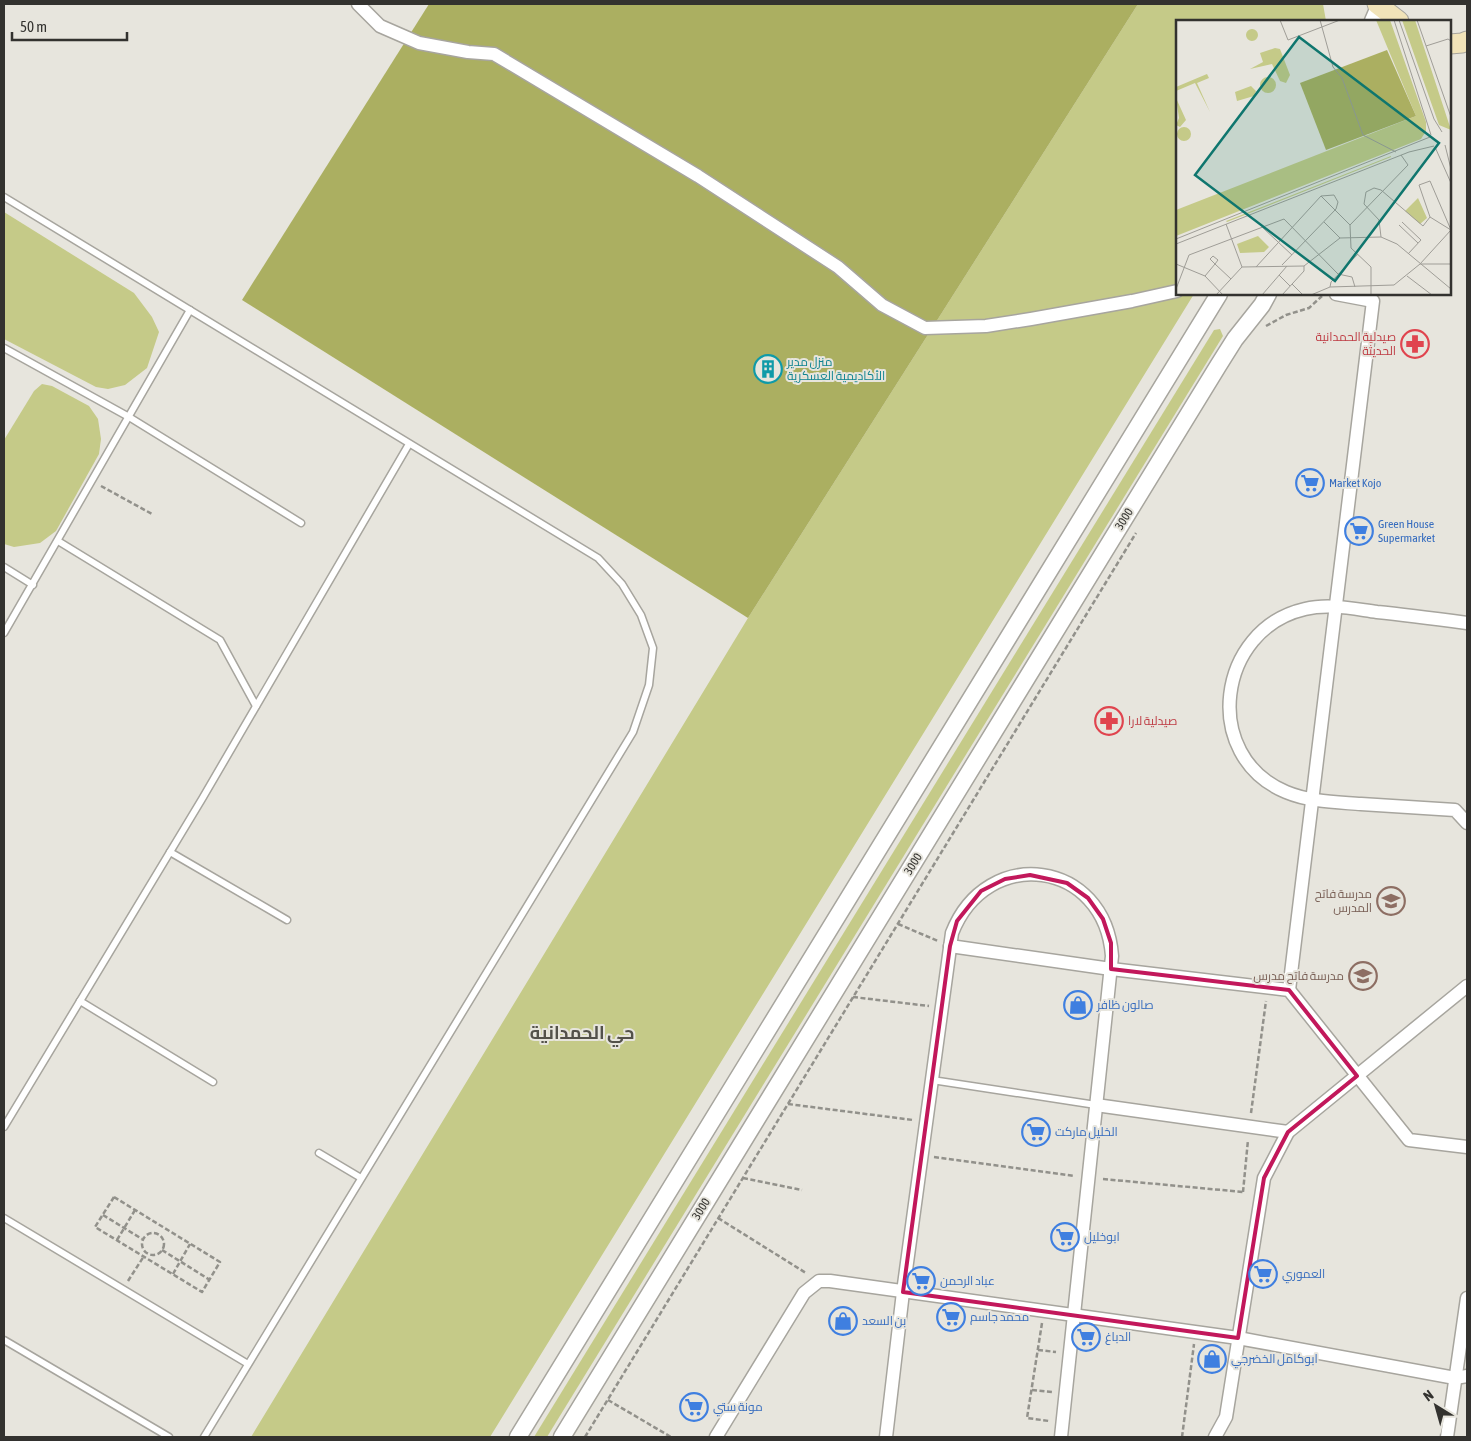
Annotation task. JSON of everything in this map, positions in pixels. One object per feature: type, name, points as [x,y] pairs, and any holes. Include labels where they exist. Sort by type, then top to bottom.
[{"type":"main road","points":[[1376,11],[1396,20]]},
{"type":"street","points":[[358,4],[380,26],[419,42],[468,52],[494,54],[698,176],[838,267],[882,306],[925,328],[986,326],[1132,301],[1176,291]]},
{"type":"street","points":[[518,1437],[1217,295]]},
{"type":"street","name":"3000","points":[[562,1437],[1218,366],[1267,295]]},
{"type":"street","points":[[1341,295],[1373,301],[1289,990],[1409,1140],[1467,1147]]},
{"type":"street","points":[[1467,622],[1336,606],[1306,608],[1285,616],[1254,638],[1238,664],[1230,692],[1229,708],[1235,737],[1249,763],[1259,774],[1277,788],[1298,797],[1312,800],[1455,810],[1467,823]]},
{"type":"street","points":[[886,1437],[903,1292],[950,946],[957,921],[964,910],[982,891],[1004,879],[1024,875],[1043,875],[1056,878],[1073,886],[1088,898],[1097,908],[1108,931],[1112,956],[1061,1437]]},
{"type":"street","points":[[950,946],[1111,969],[1289,990]]},
{"type":"street","points":[[1215,1437],[1226,1417],[1264,1178],[1288,1132],[1467,986]]},
{"type":"street","points":[[1096,1105],[1288,1132]]},
{"type":"street","points":[[716,1437],[804,1293],[819,1281],[1238,1338],[1461,1377]]},
{"type":"street","points":[[1447,1437],[1461,1377],[1467,1298]]},
{"type":"lane","points":[[4,197],[598,558],[622,584],[641,615],[652,648],[649,685],[633,732],[204,1437]]},
{"type":"lane","points":[[4,633],[190,310]]},
{"type":"lane","points":[[4,348],[129,417],[301,523]]},
{"type":"lane","points":[[4,1127],[170,852],[409,444]]},
{"type":"lane","points":[[58,541],[220,640],[256,706]]},
{"type":"lane","points":[[4,567],[33,585]]},
{"type":"lane","points":[[170,852],[288,920]]},
{"type":"lane","points":[[80,1001],[213,1082]]},
{"type":"lane","points":[[932,1080],[1096,1105]]},
{"type":"lane","points":[[318,1153],[361,1178]]},
{"type":"lane","points":[[4,1218],[248,1364]]},
{"type":"lane","points":[[4,1340],[169,1437]]},
{"type":"path","points":[[1260,330],[1286,315],[1309,308],[1323,295]]},
{"type":"path","points":[[92,481],[152,514]]},
{"type":"path","points":[[585,1437],[1141,525]]},
{"type":"path","points":[[898,924],[950,946]]},
{"type":"path","points":[[1262,1194],[1243,1192],[1268,988]]},
{"type":"path","points":[[854,997],[942,1008]]},
{"type":"path","points":[[788,1104],[926,1122]]},
{"type":"path","points":[[743,1178],[802,1190]]},
{"type":"path","points":[[114,1197],[135,1210],[220,1262],[202,1292],[95,1227],[114,1197]]},
{"type":"path","points":[[117,1240],[135,1210]]},
{"type":"path","points":[[103,1214],[142,1239]]},
{"type":"path","points":[[718,1218],[819,1281]]},
{"type":"path","points":[[158,1234],[163,1227]]},
{"type":"path","points":[[154,1232],[158,1234],[164,1239],[164,1247],[153,1255],[146,1253],[142,1246],[142,1239],[147,1234],[154,1232]]},
{"type":"path","points":[[173,1274],[190,1244]]},
{"type":"path","points":[[162,1250],[210,1280]]},
{"type":"path","points":[[123,1289],[146,1253]]},
{"type":"path","points":[[1044,1312],[1028,1418],[1062,1423]]},
{"type":"path","points":[[1182,1437],[1196,1333]]},
{"type":"path","points":[[1038,1350],[1070,1353]]},
{"type":"path","points":[[1032,1390],[1065,1394]]},
{"type":"path","points":[[608,1400],[672,1437]]},
{"type":"highlighted area","points":[[1030,875],[1067,883],[1088,898],[1103,919],[1111,943],[1111,969],[1289,990],[1357,1076],[1288,1132],[1264,1178],[1238,1338],[903,1292],[950,946],[957,921],[981,891],[1005,879]]},
{"type":"green space","points":[[429,4],[1138,4],[748,618],[242,300]]},
{"type":"green space","points":[[1138,4],[1323,4],[1326,20],[1176,20],[1176,295],[1193,295],[490,1437],[251,1437],[748,618]]},
{"type":"green space","points":[[4,212],[134,293],[152,317],[159,332],[147,368],[125,385],[108,389],[96,387],[4,339]]},
{"type":"green space","points":[[1220,329],[1223,336],[547,1437],[534,1437],[1214,330]]},
{"type":"green space","points":[[42,384],[52,386],[89,406],[98,419],[101,439],[99,454],[56,531],[40,543],[14,547],[4,544],[4,440],[34,391]]},
{"type":"place","name":"صيدلية الحمدانية الحديثة","points":[[1415,344]]},
{"type":"place","name":"منزل مدير الأكاديمية العسكرية","points":[[768,369]]},
{"type":"place","name":"Market Kojo","points":[[1310,483]]},
{"type":"place","name":"Green House Supermarket","points":[[1359,531]]},
{"type":"place","name":"صيدلية لارا","points":[[1109,721]]},
{"type":"place","name":"مدرسة فاتح المدرس","points":[[1391,901]]},
{"type":"place","name":"مدرسة فاتح مدرس","points":[[1363,976]]},
{"type":"place","name":"صالون ظافر","points":[[1078,1005]]},
{"type":"place","name":"الخليل ماركت","points":[[1036,1132]]},
{"type":"place","name":"ابوخليل","points":[[1065,1237]]},
{"type":"place","name":"العموري","points":[[1263,1274]]},
{"type":"place","name":"عباد الرحمن","points":[[921,1281]]},
{"type":"place","name":"محمد جاسم","points":[[951,1317]]},
{"type":"place","name":"بن السعد","points":[[843,1321]]},
{"type":"place","name":"الدباغ","points":[[1086,1337]]},
{"type":"place","name":"ابوكامل الخضرجي","points":[[1212,1359]]},
{"type":"place","name":"مونة ستي","points":[[694,1407]]},
{"type":"district","name":"حي الحمدانية","points":[[582,1033]]}]
